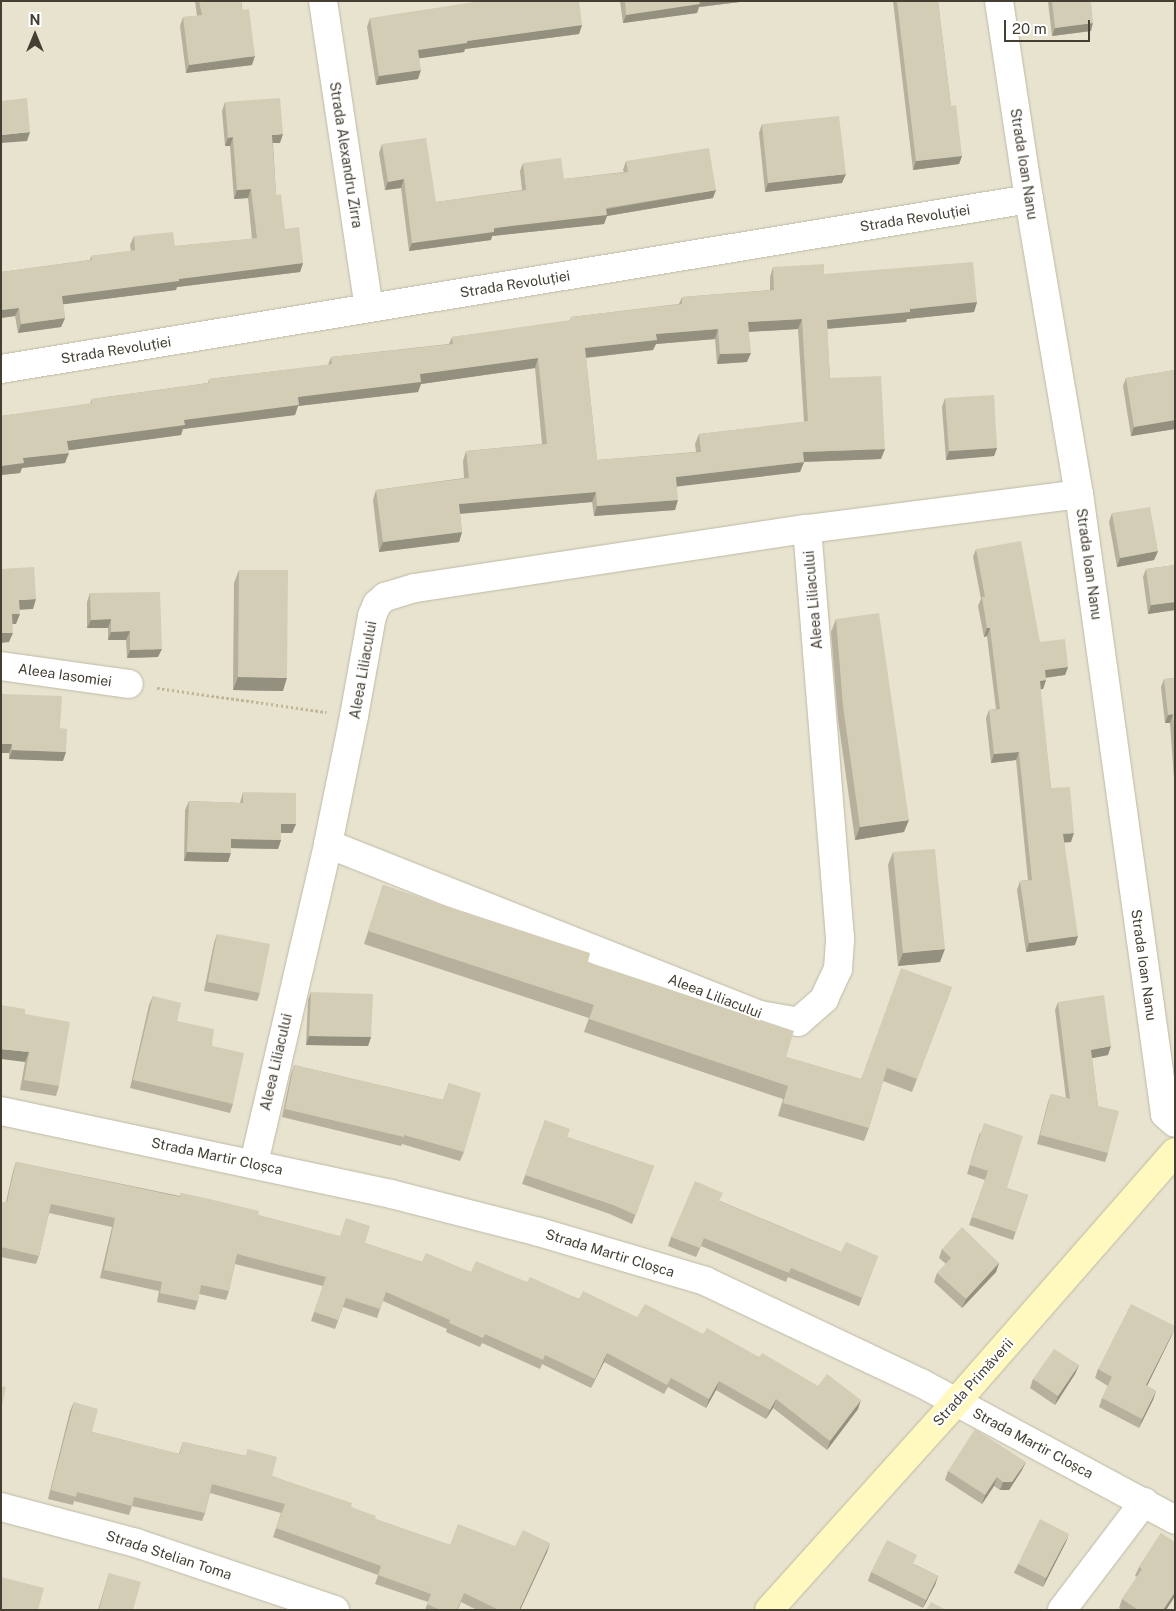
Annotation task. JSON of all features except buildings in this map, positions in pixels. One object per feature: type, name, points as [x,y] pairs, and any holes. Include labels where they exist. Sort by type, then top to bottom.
[{"type":"main road","name":"Strada Primăverii","points":[[769,1610],[956,1402],[1175,1152]]},
{"type":"street","name":"Strada Alexandru Zirra","points":[[323,1],[368,308]]},
{"type":"street","name":"Strada Ioan Nanu","points":[[999,1],[1029,199],[1079,494],[1165,1114],[1175,1124]]},
{"type":"street","name":"Strada Revoluției","points":[[1,369],[1029,199]]},
{"type":"street","name":"Aleea Liliacului","points":[[254,1163],[328,844],[372,616],[377,604],[385,597],[397,591],[808,529],[1079,494]]},
{"type":"street","name":"Aleea Liliacului","points":[[328,844],[760,1015],[798,1022],[824,999],[838,969],[840,938],[808,529]]},
{"type":"street","name":"Aleea Iasomiei","points":[[1,666],[129,684]]},
{"type":"street","name":"Strada Martir Cloșca","points":[[1,1111],[254,1163],[391,1194],[539,1232],[705,1281],[921,1383],[1175,1520]]},
{"type":"street","points":[[1062,1610],[1144,1502]]},
{"type":"street","name":"Strada Stelian Toma","points":[[1,1507],[136,1543],[335,1610]]},
{"type":"path","points":[[129,684],[354,716]]},
{"type":"shaded area","points":[[1,1],[1175,1],[1175,1610],[1,1610]]}]
